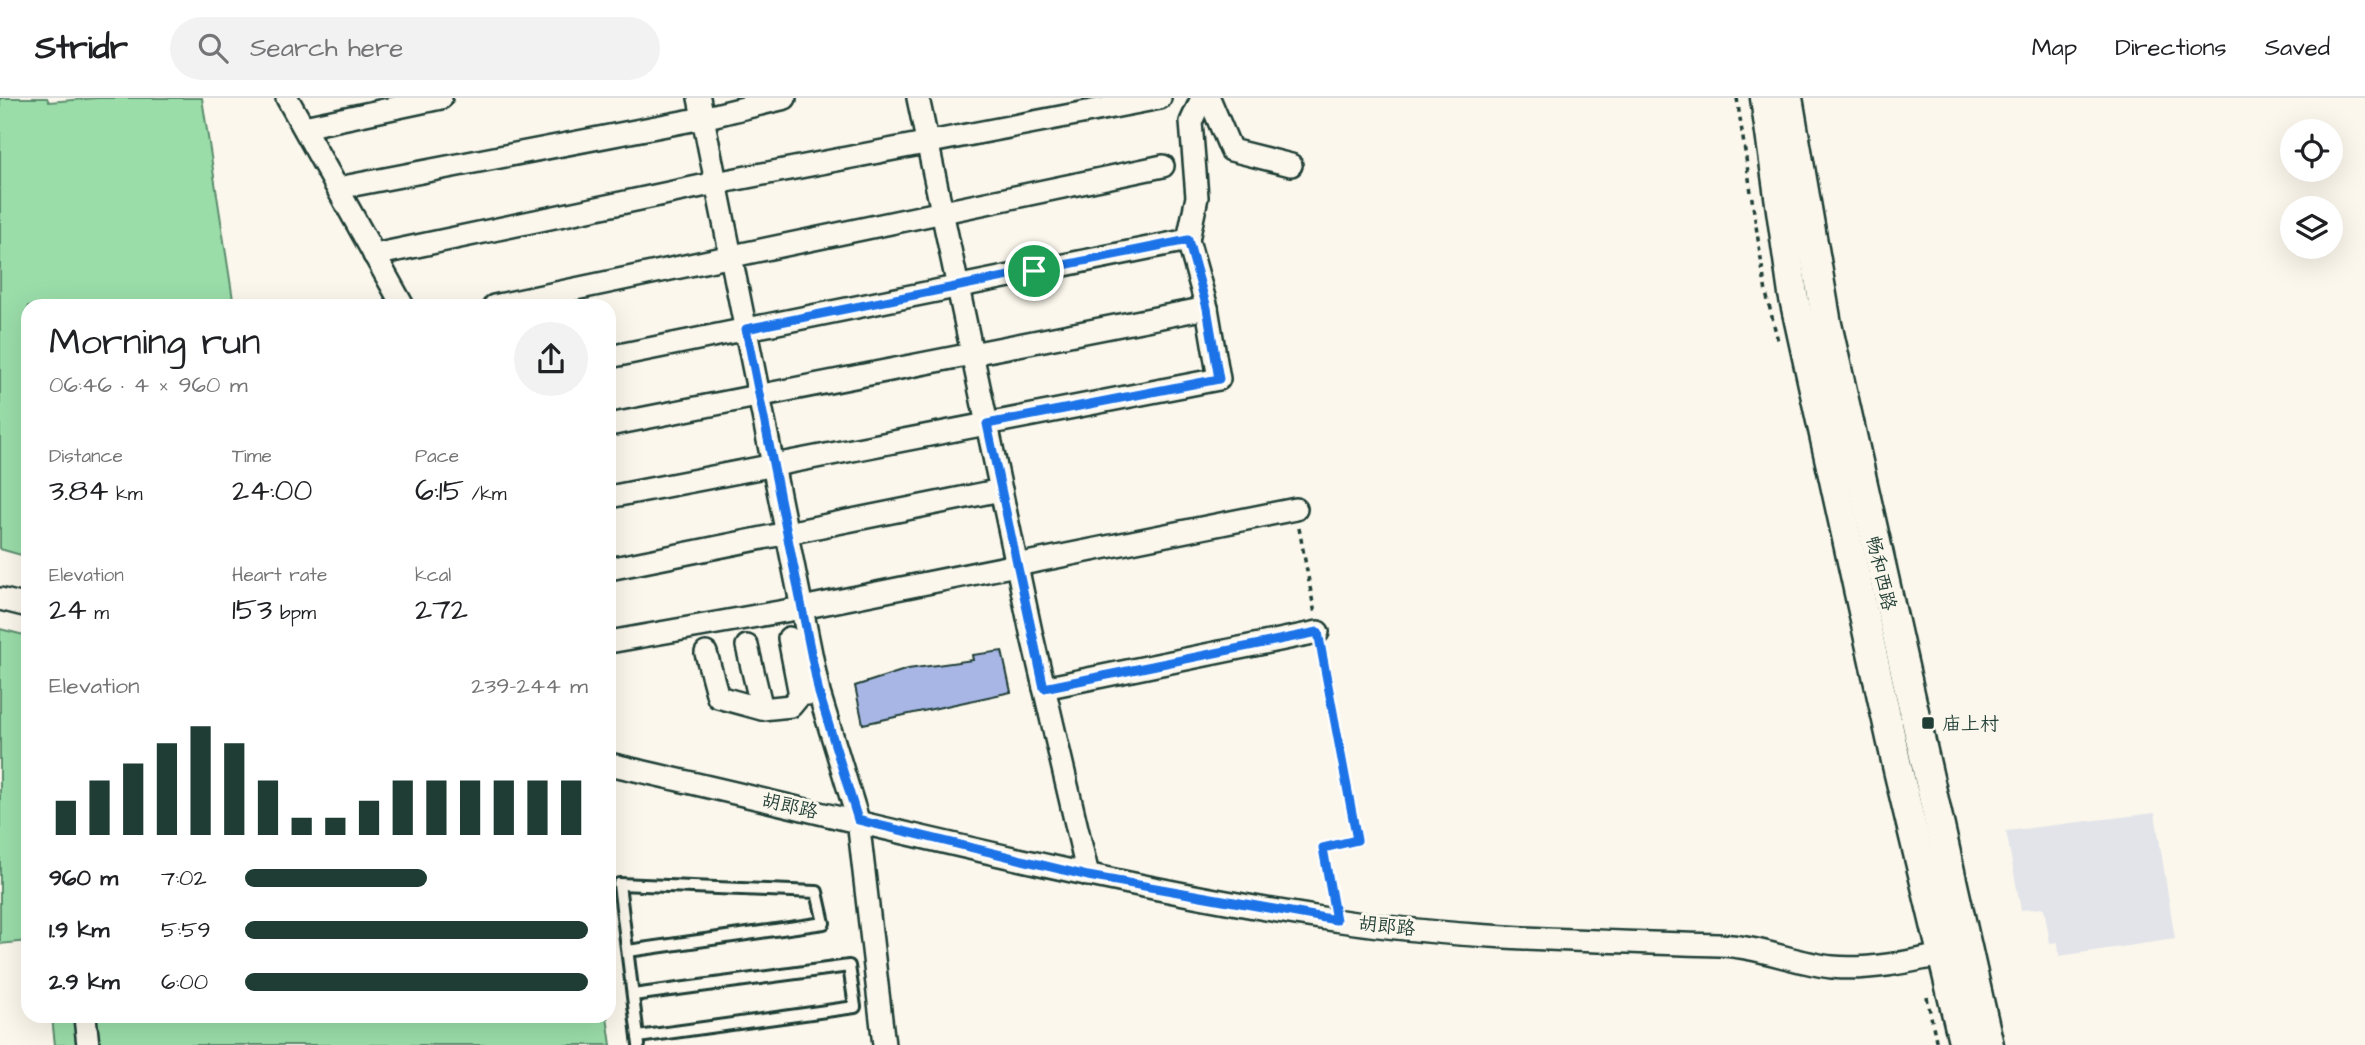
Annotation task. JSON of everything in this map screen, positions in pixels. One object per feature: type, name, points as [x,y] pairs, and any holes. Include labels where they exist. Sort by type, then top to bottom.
[{"type":"main road","name":"畅和西路","points":[[1765,98],[1793,294],[1898,770],[1955,952],[1989,1045]]},
{"type":"main road","name":"畅和西路","points":[[1788,98],[1826,324],[1955,952],[1964,1045]]},
{"type":"street","points":[[287,98],[399,299]]},
{"type":"street","points":[[303,127],[441,98]]},
{"type":"street","points":[[338,188],[701,108],[785,98]]},
{"type":"street","points":[[918,98],[1017,565],[1088,876]]},
{"type":"street","points":[[374,255],[716,183],[1160,98]]},
{"type":"street","points":[[616,496],[1219,379],[1207,308],[1188,240],[1197,197],[1191,122],[1202,98]]},
{"type":"street","points":[[1209,98],[1231,150],[1291,166]]},
{"type":"street","points":[[701,108],[802,608],[810,694]]},
{"type":"street","points":[[527,299],[1163,166]]},
{"type":"street","points":[[616,356],[1188,240]]},
{"type":"street","points":[[616,424],[1207,308]]},
{"type":"street","points":[[616,568],[1001,490]]},
{"type":"street","points":[[616,641],[802,608],[1296,509]]},
{"type":"street","points":[[0,599],[21,604]]},
{"type":"street","points":[[1044,688],[1318,632]]},
{"type":"street","points":[[789,638],[858,820],[884,1045]]},
{"type":"street","points":[[747,646],[762,709]]},
{"type":"street","points":[[706,653],[718,697],[762,709],[792,706],[810,694]]},
{"type":"street","name":"胡郎路","points":[[616,766],[858,820],[1088,876],[1336,920],[1461,933],[1591,942],[1724,945],[1778,953],[1833,967],[1955,952]]},
{"type":"street","points":[[86,1023],[88,1045]]},
{"type":"lane","points":[[628,951],[824,923],[817,892],[619,884],[628,951],[633,995],[639,1041],[855,1007],[849,966],[633,995]]},
{"type":"path","points":[[1296,509],[1357,840],[1323,848],[1336,920]]},
{"type":"shaded area","points":[[2155,813],[2175,939],[2059,956],[2058,942],[2050,943],[2044,908],[2021,910],[2006,831]]},
{"type":"green space","points":[[0,98],[47,98],[49,102],[97,98],[202,98],[233,299],[21,299],[21,555],[0,549]]},
{"type":"green space","points":[[0,629],[21,634],[21,942],[0,944]]},
{"type":"green space","points":[[53,1023],[608,1023],[611,1045],[55,1045]]},
{"type":"building","points":[[1002,651],[1011,692],[863,724],[855,686],[908,669],[973,660],[972,655]]},
{"type":"place","name":"庙上村","points":[[1928,723]]},
{"type":"route","points":[[1188,240],[1207,308],[1219,379],[987,424],[1044,688],[1318,632],[1357,840],[1323,848],[1336,920],[1088,876],[858,820],[819,693],[746,329],[1034,271],[1188,240]]}]
